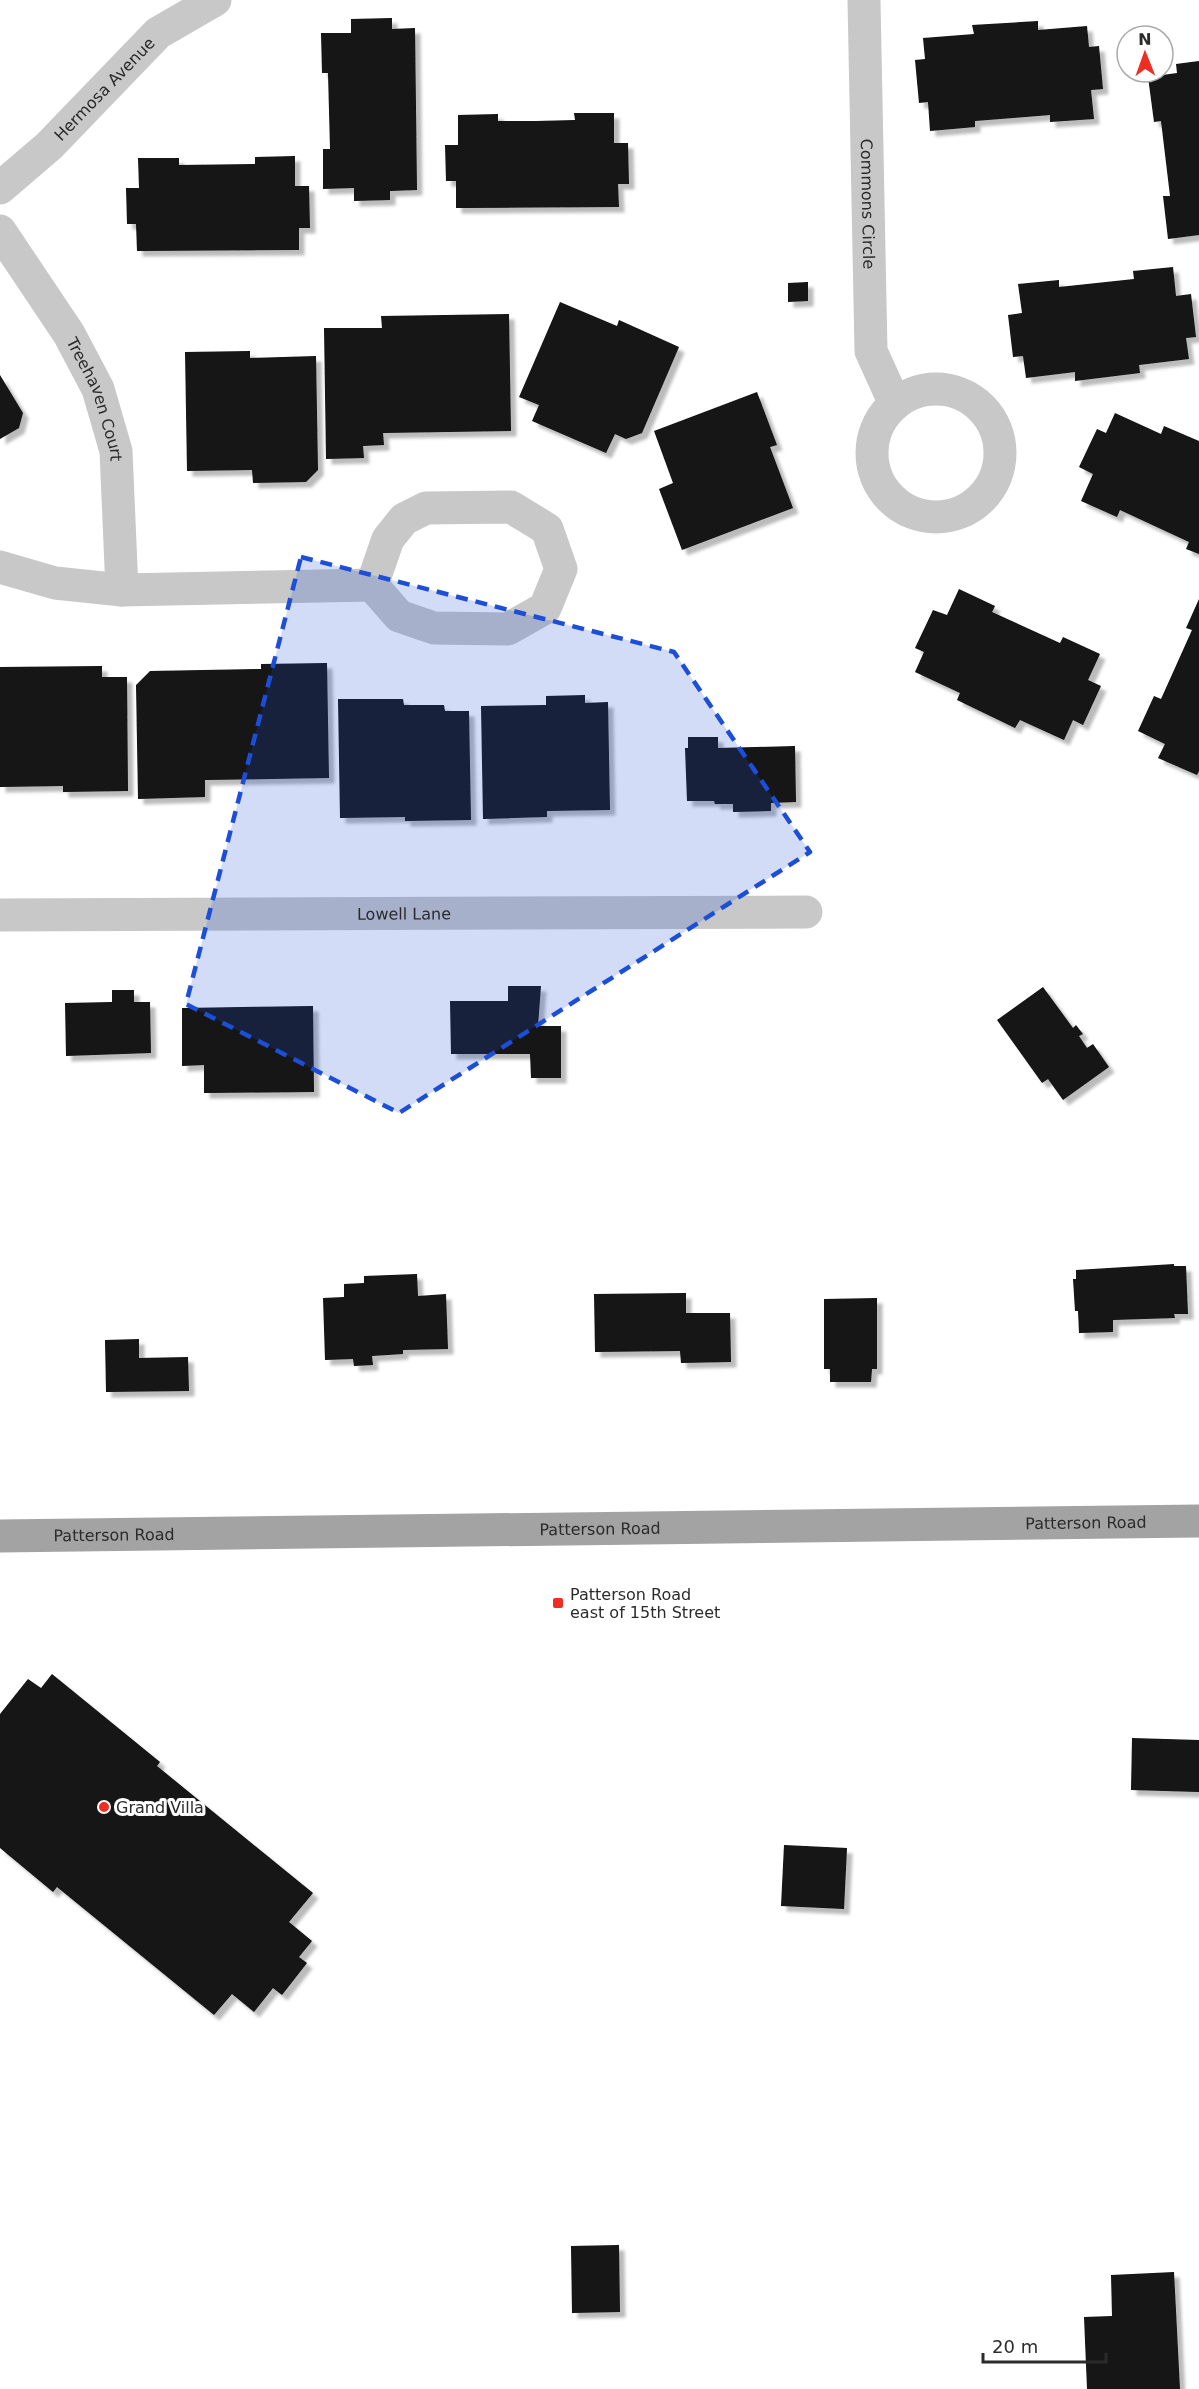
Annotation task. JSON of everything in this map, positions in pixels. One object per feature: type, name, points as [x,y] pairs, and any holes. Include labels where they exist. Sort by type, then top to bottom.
[{"type":"main road","name":"Patterson Road","points":[[0,1536],[1199,1521]]},
{"type":"street","name":"Hermosa Avenue","points":[[0,188],[50,146],[158,33],[215,0]]},
{"type":"street","name":"Commons Circle","points":[[864,0],[871,351],[895,404]]},
{"type":"street","name":"Treehaven Court","points":[[0,231],[69,334],[98,389],[116,451],[122,590]]},
{"type":"street","points":[[511,507],[547,529],[561,569],[545,608],[508,628],[434,628],[399,616],[372,585],[388,539],[404,519],[426,508],[511,507]]},
{"type":"street","points":[[0,567],[55,583],[122,590],[372,585]]},
{"type":"street","name":"Lowell Lane","points":[[0,915],[806,912]]},
{"type":"highlighted area","points":[[301,557],[674,652],[810,852],[399,1113],[186,1004]]},
{"type":"building","points":[[392,18],[392,29],[415,28],[417,190],[390,191],[390,200],[354,201],[354,188],[323,189],[323,149],[330,149],[328,73],[322,73],[321,33],[351,33],[351,19]]},
{"type":"building","points":[[1038,21],[1038,30],[1087,26],[1089,47],[1099,46],[1103,89],[1091,90],[1094,119],[1050,122],[1050,115],[975,121],[975,127],[930,131],[928,102],[919,103],[915,60],[925,59],[923,38],[974,34],[972,25]]},
{"type":"building","points":[[1199,61],[1199,235],[1168,239],[1163,196],[1170,196],[1161,121],[1154,122],[1149,84],[1175,84],[1176,64]]},
{"type":"building","points":[[574,113],[614,113],[614,143],[628,143],[629,184],[618,184],[619,207],[456,208],[456,181],[446,181],[445,145],[458,145],[458,115],[498,114],[498,121],[536,121],[575,120]]},
{"type":"building","points":[[295,156],[295,186],[309,186],[310,228],[299,228],[299,250],[137,251],[136,224],[127,224],[126,188],[139,188],[138,158],[179,158],[179,165],[255,164],[255,157]]},
{"type":"building","points":[[1173,267],[1176,296],[1191,294],[1196,337],[1186,338],[1189,359],[1139,365],[1140,373],[1075,381],[1075,372],[1026,378],[1023,356],[1013,357],[1008,315],[1022,313],[1018,284],[1059,280],[1059,287],[1134,279],[1133,271]]},
{"type":"building","points":[[808,282],[808,301],[788,302],[788,283]]},
{"type":"building","points":[[560,302],[617,326],[619,320],[679,347],[642,433],[626,439],[615,434],[606,453],[532,421],[539,405],[519,397]]},
{"type":"building","points":[[509,314],[511,431],[383,433],[384,445],[363,446],[364,458],[326,459],[324,328],[382,328],[381,316]]},
{"type":"building","points":[[250,351],[250,358],[316,356],[318,470],[306,482],[253,483],[252,470],[187,471],[185,352]]},
{"type":"building","points":[[0,375],[23,413],[19,428],[0,439]]},
{"type":"building","points":[[757,392],[777,445],[770,447],[793,508],[682,550],[659,489],[673,483],[654,431]]},
{"type":"building","points":[[1115,413],[1161,434],[1164,426],[1199,441],[1199,554],[1186,549],[1189,542],[1120,510],[1117,517],[1081,501],[1093,474],[1079,467],[1097,429],[1106,433]]},
{"type":"building","points":[[959,589],[995,606],[992,612],[1060,643],[1063,637],[1100,654],[1088,680],[1101,686],[1083,725],[1073,720],[1064,740],[1020,720],[1015,728],[957,700],[960,693],[915,672],[924,652],[915,648],[933,610],[947,615]]},
{"type":"building","points":[[1199,599],[1199,771],[1197,775],[1158,758],[1165,744],[1138,731],[1154,696],[1161,699],[1192,630],[1186,628]]},
{"type":"building","points":[[327,663],[329,778],[205,780],[205,797],[138,799],[136,685],[150,671],[261,669],[261,664]]},
{"type":"building","points":[[102,666],[102,677],[127,677],[128,791],[63,792],[63,786],[0,787],[0,667]]},
{"type":"building","points":[[585,695],[585,703],[608,702],[610,810],[547,811],[547,817],[483,819],[481,706],[546,705],[546,696]]},
{"type":"building","points":[[338,699],[403,699],[404,705],[444,705],[445,711],[469,711],[471,820],[405,821],[405,817],[340,818]]},
{"type":"building","points":[[688,737],[718,737],[718,748],[795,746],[796,802],[771,803],[771,811],[733,812],[733,804],[687,801],[685,748],[688,748]]},
{"type":"building","points":[[508,986],[541,986],[538,1026],[561,1026],[561,1078],[531,1078],[530,1054],[451,1054],[450,1001],[508,1001]]},
{"type":"building","points":[[1043,987],[1073,1028],[1076,1025],[1083,1034],[1079,1036],[1087,1048],[1093,1044],[1109,1067],[1063,1100],[1048,1079],[1042,1083],[997,1020]]},
{"type":"building","points":[[112,990],[134,990],[134,1002],[150,1002],[151,1053],[66,1056],[65,1003],[112,1002]]},
{"type":"building","points":[[313,1006],[314,1092],[204,1093],[204,1065],[182,1066],[182,1008]]},
{"type":"building","points":[[1174,1264],[1174,1266],[1186,1266],[1188,1314],[1174,1314],[1175,1318],[1113,1320],[1113,1332],[1079,1333],[1073,1279],[1076,1279],[1076,1270]]},
{"type":"building","points":[[417,1274],[418,1296],[446,1294],[448,1349],[403,1350],[403,1354],[372,1356],[373,1365],[354,1366],[353,1359],[325,1360],[323,1298],[344,1297],[344,1284],[364,1283],[364,1276]]},
{"type":"building","points":[[686,1293],[686,1313],[730,1313],[731,1362],[681,1363],[680,1351],[595,1352],[594,1294]]},
{"type":"building","points":[[877,1298],[877,1369],[872,1369],[871,1382],[830,1382],[830,1369],[824,1369],[824,1299]]},
{"type":"building","points":[[139,1339],[139,1358],[188,1357],[189,1391],[106,1392],[105,1340]]},
{"type":"building","name":"Grand Villa","points":[[52,1674],[160,1762],[157,1766],[313,1893],[289,1922],[312,1941],[299,1957],[307,1963],[282,1995],[273,1988],[254,2012],[232,1994],[214,2015],[57,1887],[53,1892],[0,1848],[0,1714],[28,1679],[41,1688]]},
{"type":"building","points":[[1132,1738],[1199,1740],[1199,1792],[1131,1790]]},
{"type":"building","points":[[784,1845],[847,1848],[844,1909],[781,1906]]},
{"type":"building","points":[[619,2245],[620,2312],[572,2313],[571,2246]]},
{"type":"building","points":[[1174,2272],[1180,2389],[1087,2389],[1084,2317],[1112,2316],[1111,2275]]},
{"type":"place","name":"Patterson Road east of 15th Street","points":[[558,1603]]},
{"type":"place","name":"Grand Villa","points":[[104,1807]]}]
